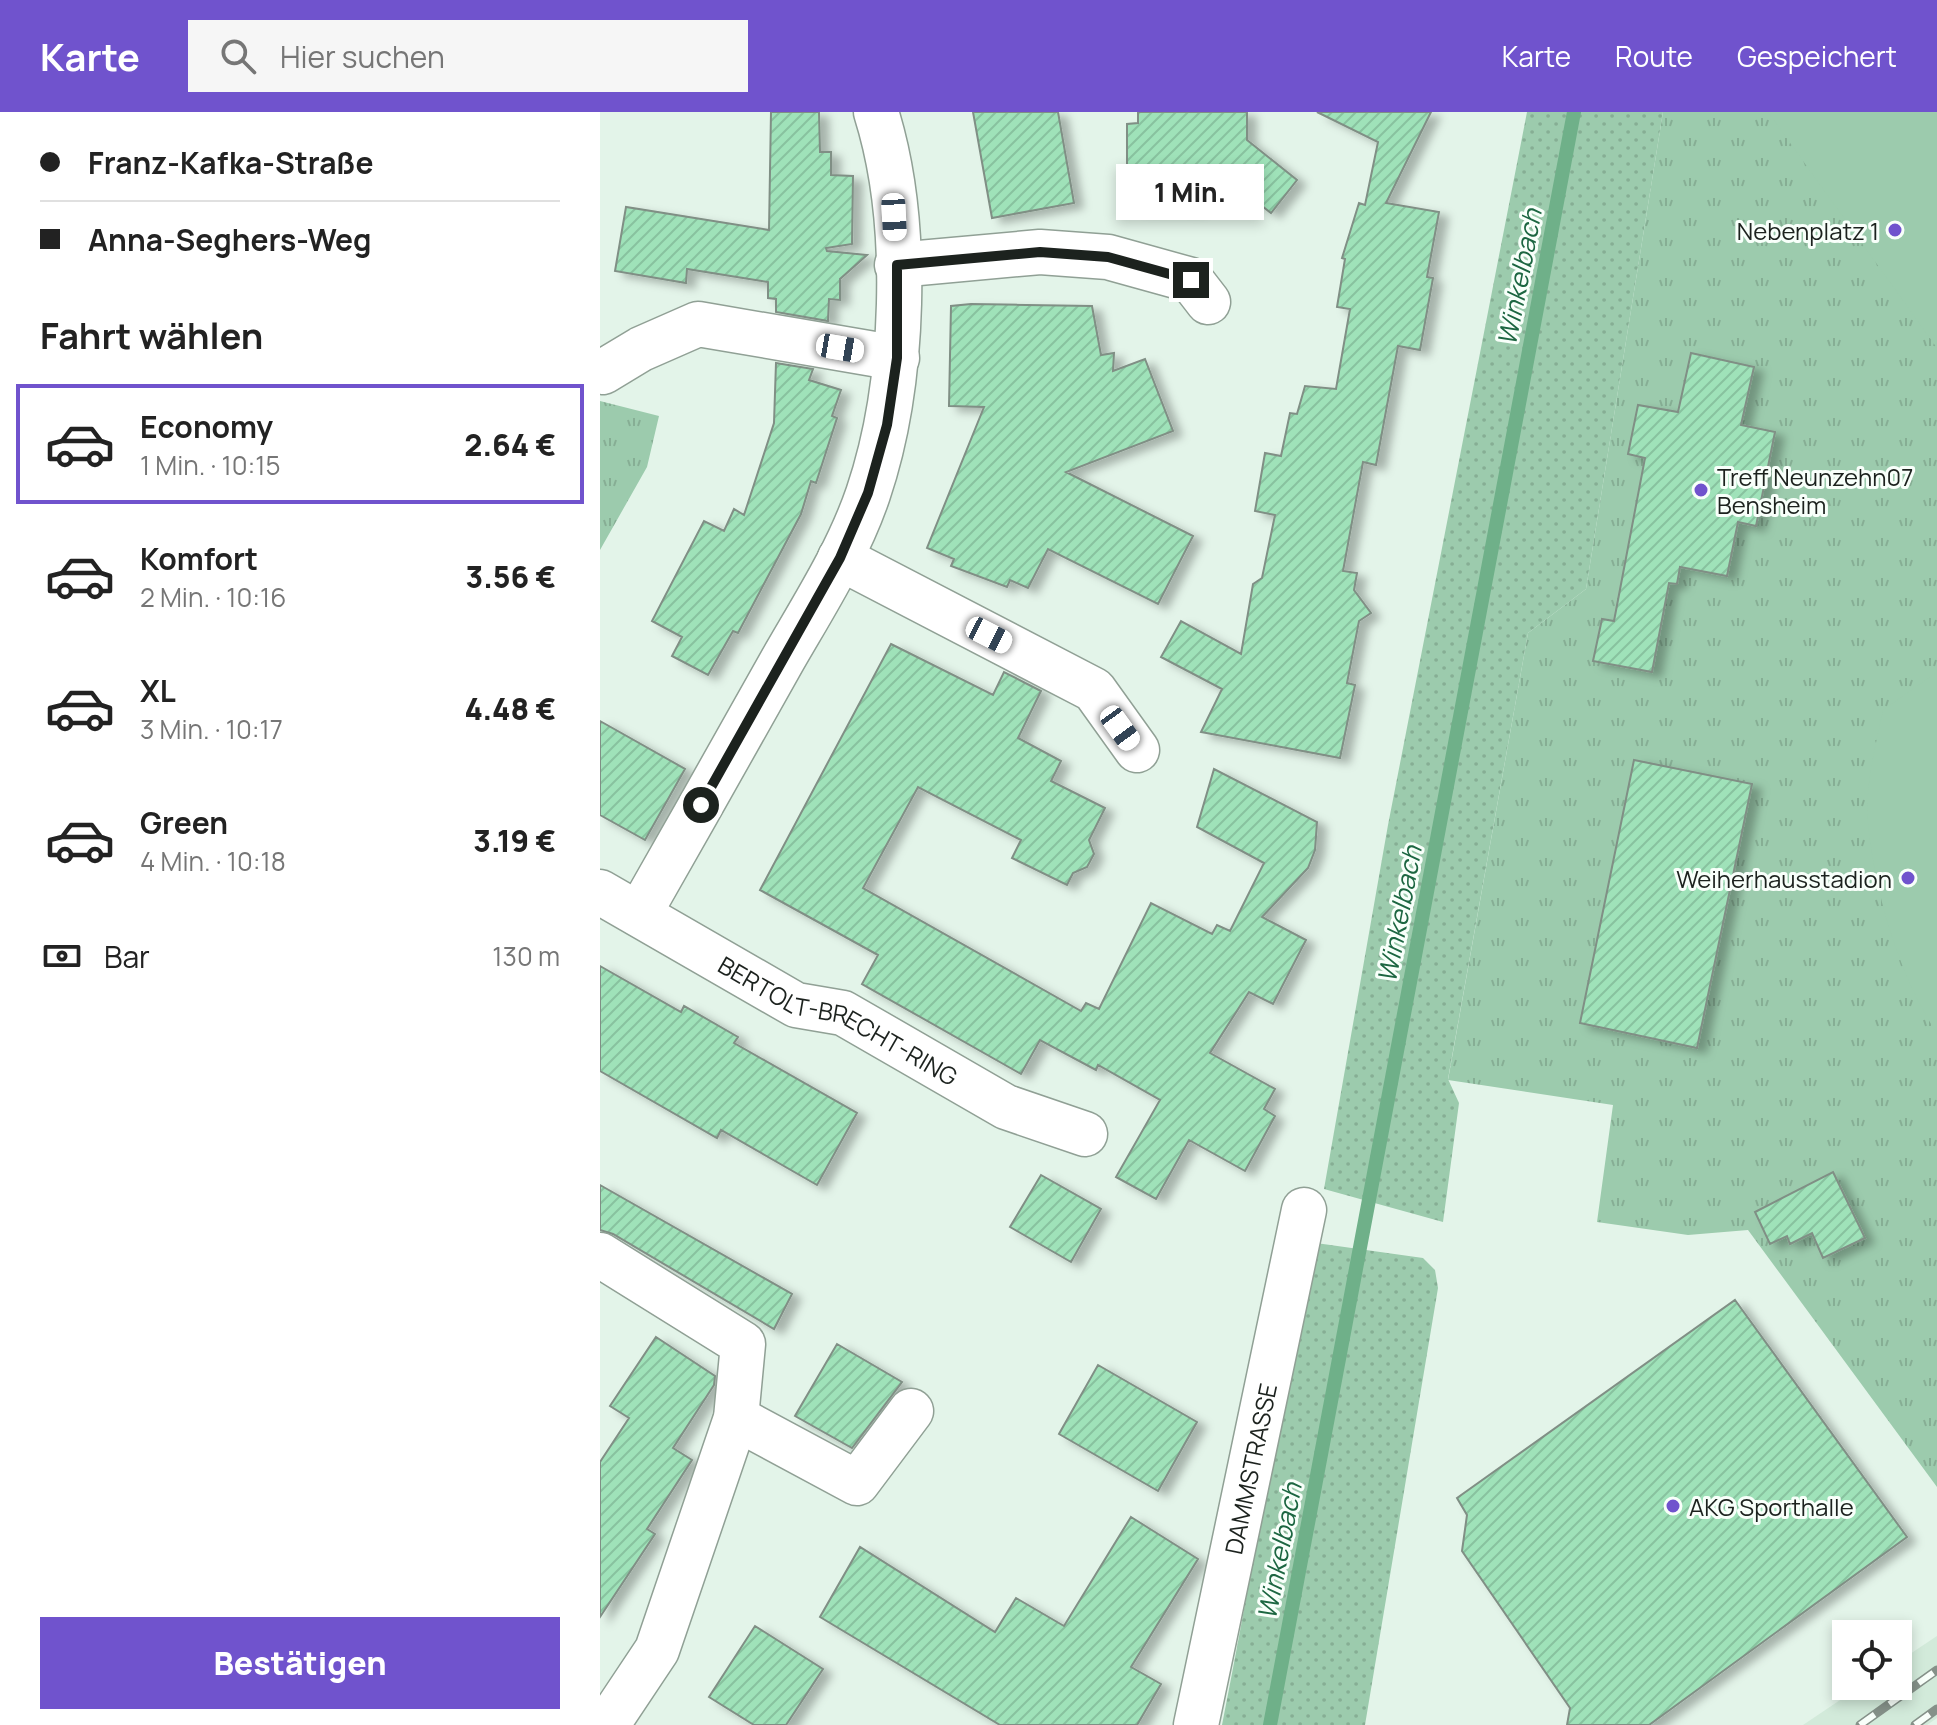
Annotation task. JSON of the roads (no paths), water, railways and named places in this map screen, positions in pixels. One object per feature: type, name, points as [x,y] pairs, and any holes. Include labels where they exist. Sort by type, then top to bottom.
[{"type":"street","points":[[639,914],[840,558],[868,493],[887,425],[897,358],[893,193],[876,112]]},
{"type":"street","points":[[897,265],[1040,252],[1108,257],[1191,280],[1208,302]]},
{"type":"street","points":[[603,372],[641,349],[698,324],[897,358]]},
{"type":"street","points":[[840,558],[1094,690],[1137,750]]},
{"type":"street","name":"BERTOLT-BRECHT-RING","points":[[600,892],[796,1005],[843,1013],[1006,1107],[1085,1134]]},
{"type":"street","name":"DAMMSTRASSE","points":[[1196,1725],[1304,1210]]},
{"type":"street","points":[[600,1255],[743,1344],[736,1418],[657,1650],[607,1725]]},
{"type":"street","points":[[736,1418],[857,1483],[911,1411]]},
{"type":"waterway","name":"Winkelbach","points":[[1270,1725],[1574,112]]},
{"type":"railway","points":[[1860,1725],[1937,1670]]},
{"type":"railway","points":[[1915,1725],[1937,1709]]},
{"type":"place","name":"Nebenplatz 1","points":[[1895,230]]},
{"type":"place","name":"Treff Neunzehn07 Bensheim","points":[[1701,490]]},
{"type":"place","name":"Weiherhausstadion","points":[[1908,878]]},
{"type":"place","name":"AKG Sporthalle","points":[[1673,1506]]}]
